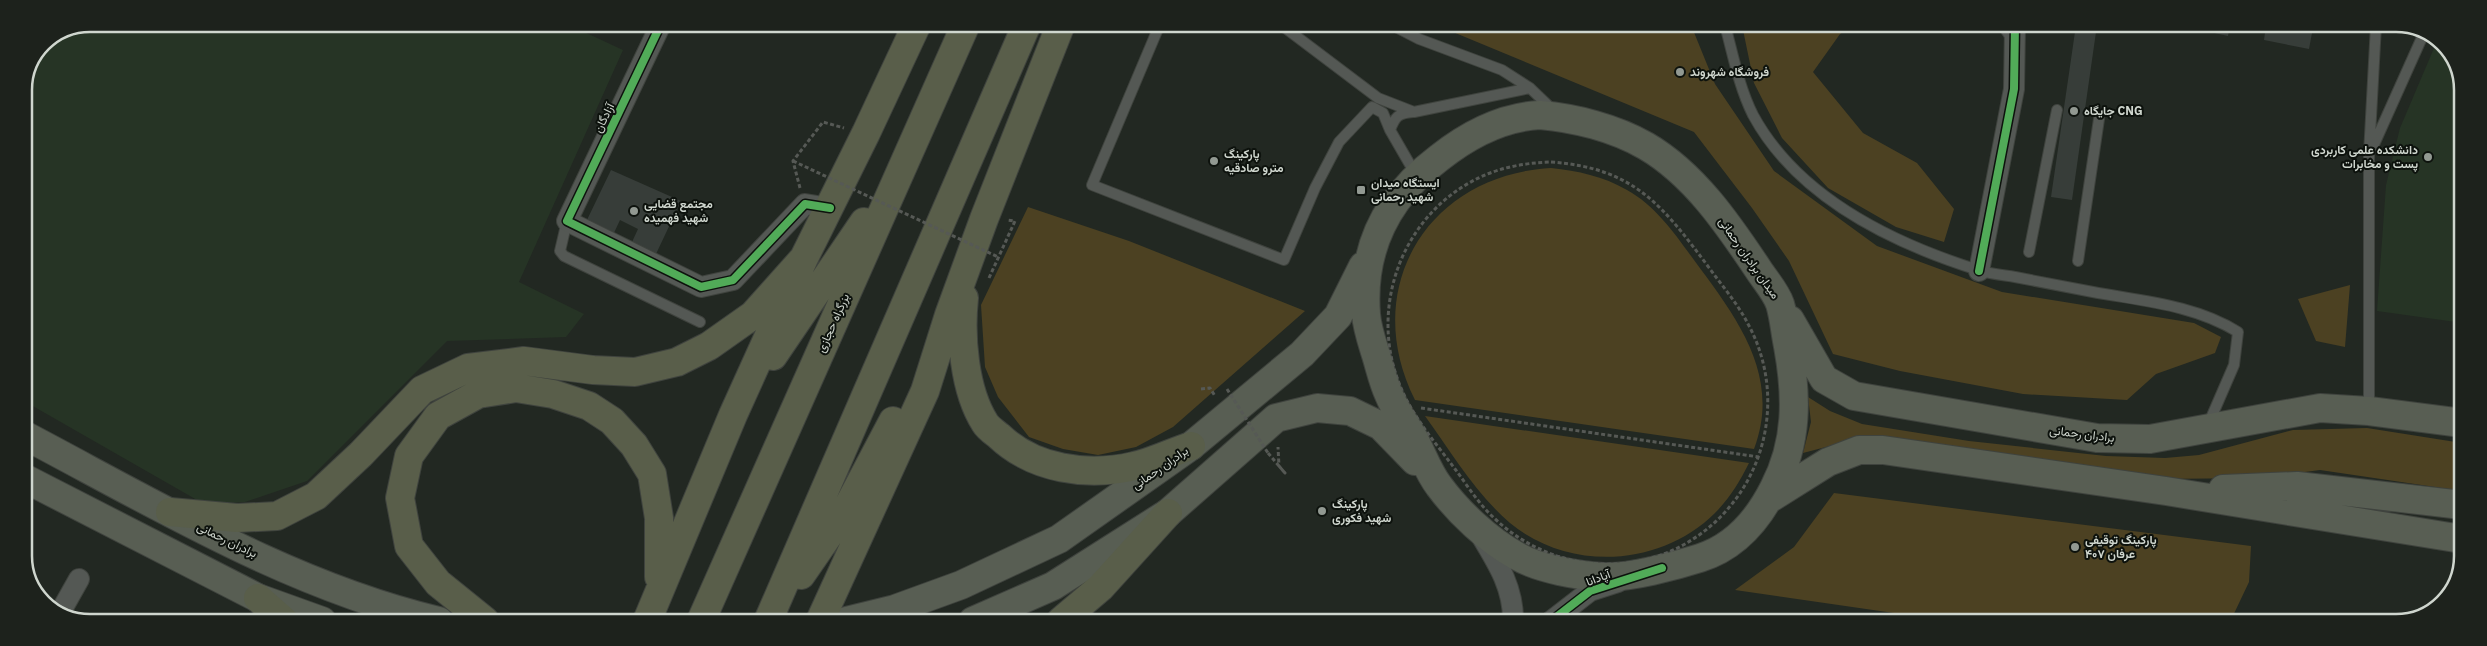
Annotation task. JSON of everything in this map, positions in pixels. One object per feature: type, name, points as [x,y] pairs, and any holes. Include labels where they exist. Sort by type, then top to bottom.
[{"type":"highway","points":[[650,614],[733,415],[804,258],[817,206],[913,32]]},
{"type":"highway","name":"بزرگراه حجازی","points":[[704,614],[962,32]]},
{"type":"highway","points":[[771,614],[1024,32]]},
{"type":"highway","points":[[823,614],[925,391],[949,315],[984,219],[1058,32]]},
{"type":"highway","points":[[733,415],[908,156]]},
{"type":"highway","points":[[984,219],[964,299],[963,343],[968,383],[985,424],[1014,450],[1040,463],[1069,469],[1093,471],[1134,466],[1191,446]]},
{"type":"highway","points":[[170,512],[237,518],[277,516],[316,496],[361,454],[422,390],[468,368],[524,361],[593,370],[635,372],[677,362],[709,346],[753,315],[804,258]]},
{"type":"highway","points":[[773,614],[846,510],[949,315]]},
{"type":"highway","points":[[476,614],[438,583],[409,546],[400,498],[410,456],[438,416],[478,394],[516,388],[553,394],[588,406],[612,421],[634,445],[652,474],[659,518],[659,592]]},
{"type":"highway","points":[[1070,614],[1101,587],[1168,513]]},
{"type":"highway","points":[[258,598],[276,614]]},
{"type":"main road","name":"میدان برادران رحمانی","points":[[1518,116],[1560,117],[1631,139],[1648,147],[1690,181],[1737,236],[1780,302],[1794,380],[1793,430],[1771,462],[1769,499],[1738,538],[1703,557],[1662,568],[1608,577],[1566,572],[1518,557],[1473,524],[1438,485],[1400,401],[1366,317],[1368,256],[1391,206],[1416,175],[1443,154],[1480,130],[1518,116]]},
{"type":"main road","name":"برادران رحمانی","points":[[875,614],[895,609],[961,585],[1059,539],[1191,446],[1302,354],[1338,316],[1368,256]]},
{"type":"main road","name":"برادران رحمانی","points":[[1780,302],[1824,379],[1854,396],[2097,438],[2150,439],[2320,408],[2369,411],[2454,422]]},
{"type":"main road","points":[[989,614],[1052,586],[1168,513],[1276,418],[1317,408],[1350,411],[1381,426],[1438,485]]},
{"type":"main road","name":"برادران رحمانی","points":[[33,440],[244,550],[338,590],[416,614]]},
{"type":"main road","points":[[1769,499],[1828,462],[1859,450],[1882,450],[2166,491],[2454,538]]},
{"type":"main road","points":[[33,483],[258,598],[303,614]]},
{"type":"main road","points":[[2166,491],[2297,486],[2454,505]]},
{"type":"street","name":"آزادگان","points":[[567,221],[657,32]]},
{"type":"street","points":[[1979,271],[2014,89],[2017,32]]},
{"type":"street","points":[[567,221],[701,287],[734,280],[817,206]]},
{"type":"street","points":[[1473,524],[1501,569],[1514,607],[1514,614]]},
{"type":"street","name":"آپادانا","points":[[1560,614],[1590,591],[1662,568]]},
{"type":"street","points":[[63,606],[79,579]]},
{"type":"lane","points":[[1157,32],[1092,185],[1284,260],[1315,188],[1339,142],[1372,108],[1383,113],[1390,130],[1416,175]]},
{"type":"lane","points":[[1291,32],[1378,98],[1414,112]]},
{"type":"lane","points":[[1407,32],[1420,39],[1502,70],[1530,88],[1560,117]]},
{"type":"lane","points":[[1727,32],[1741,86],[1754,115],[1773,144],[1795,170],[1824,197],[1892,237],[1979,271],[2189,310],[2224,323],[2238,332],[2234,365],[2206,429]]},
{"type":"lane","points":[[2369,411],[2369,154],[2376,32]]},
{"type":"lane","points":[[2369,154],[2422,38]]},
{"type":"lane","points":[[1390,130],[1395,117],[1402,112],[1414,112],[1530,88]]},
{"type":"lane","points":[[2029,252],[2058,110]]},
{"type":"lane","points":[[2078,261],[2099,119]]},
{"type":"lane","points":[[567,221],[560,245],[560,251],[564,256],[700,322]]},
{"type":"path","points":[[793,161],[823,122]]},
{"type":"path","points":[[793,161],[817,206]]},
{"type":"path","points":[[793,161],[998,257],[1015,221]]},
{"type":"path","points":[[1537,162],[1572,163],[1613,175],[1649,196],[1678,227],[1744,318],[1757,342],[1767,384],[1767,426],[1771,462],[1746,485],[1734,503],[1709,528],[1686,544],[1667,553],[1626,563],[1584,563],[1544,551],[1513,534],[1492,516],[1400,401],[1399,383],[1392,363],[1388,321],[1394,280],[1410,241],[1436,208],[1470,182],[1509,166],[1537,162]]},
{"type":"path","points":[[1201,389],[1210,388],[1218,399],[1228,389],[1268,453],[1285,473],[1279,466]]},
{"type":"path","points":[[1400,401],[1771,462]]},
{"type":"shaded area","points":[[91,32],[584,32],[623,50],[519,282],[584,314],[566,337],[447,341],[307,481],[245,502],[204,504],[33,406],[32,91],[37,68],[42,58],[58,42],[68,37]]},
{"type":"shaded area","points":[[1453,32],[1694,32],[1715,84],[1774,171],[1877,246],[2002,292],[2194,323],[2221,337],[2215,353],[2156,374],[2127,400],[2023,394],[1900,371],[1833,354],[1789,261],[1752,208],[1694,132]]},
{"type":"shaded area","points":[[1743,32],[1843,32],[1813,72],[1863,133],[1917,163],[1954,209],[1944,242],[1896,227],[1828,188],[1782,138],[1754,83]]},
{"type":"shaded area","name":"دانشکده علمی کاربردی پست و مخابرات","points":[[2434,47],[2440,52],[2450,68],[2454,87],[2454,322],[2377,311],[2386,185],[2400,128]]},
{"type":"shaded area","points":[[1551,168],[1600,178],[1618,185],[1647,204],[1680,240],[1710,281],[1739,325],[1750,348],[1758,372],[1762,396],[1761,422],[1754,449],[1415,400],[1400,358],[1395,318],[1401,280],[1415,245],[1439,215],[1470,192],[1507,175]]},
{"type":"shaded area","points":[[1028,207],[1129,241],[1305,311],[1173,427],[1136,447],[1098,455],[1063,449],[1029,437],[998,397],[985,367],[981,305]]},
{"type":"shaded area","points":[[2350,285],[2345,347],[2316,341],[2298,299]]},
{"type":"shaded area","points":[[1808,397],[1830,411],[1862,424],[1969,441],[2106,456],[2165,458],[2199,455],[2293,430],[2367,428],[2454,442],[2454,490],[2320,470],[2261,478],[2157,479],[1868,436],[1803,453],[1811,422]]},
{"type":"shaded area","points":[[1425,416],[1749,463],[1725,501],[1715,513],[1693,531],[1668,544],[1642,553],[1614,557],[1587,556],[1559,550],[1534,539],[1510,523],[1475,486]]},
{"type":"shaded area","points":[[1834,493],[2251,546],[2249,582],[2234,614],[1901,614],[1735,590],[1794,547]]},
{"type":"building","name":"جایگاه CNG","points":[[2075,32],[2096,32],[2072,200],[2051,197]]},
{"type":"building","points":[[2210,32],[2229,32],[2228,36]]},
{"type":"building","points":[[2265,32],[2312,33],[2309,49],[2264,40]]},
{"type":"building","name":"مجتمع قضایی شهید فهمیده","points":[[611,170],[681,201],[656,254],[632,242],[638,229],[620,220],[613,235],[586,222]]},
{"type":"cycle path","points":[[657,32],[567,221],[701,287],[733,280],[805,204],[830,208]]},
{"type":"cycle path","points":[[1979,271],[2014,89],[2015,32]]},
{"type":"cycle path","points":[[1560,614],[1590,591],[1662,568]]},
{"type":"place","name":"فروشگاه شهروند","points":[[1680,72]]},
{"type":"place","name":"جایگاه CNG","points":[[2074,111]]},
{"type":"place","name":"دانشکده علمی کاربردی پست و مخابرات","points":[[2428,157]]},
{"type":"place","name":"پارکینگ مترو صادقیه","points":[[1214,161]]},
{"type":"place","name":"ایستگاه میدان شهید رحمانی","points":[[1361,190]]},
{"type":"place","name":"مجتمع قضایی شهید فهمیده","points":[[634,211]]},
{"type":"place","name":"پارکینگ شهید فکوری","points":[[1322,511]]},
{"type":"place","name":"پارکینگ توقیفی عرفان ۴۰۷","points":[[2075,547]]}]
